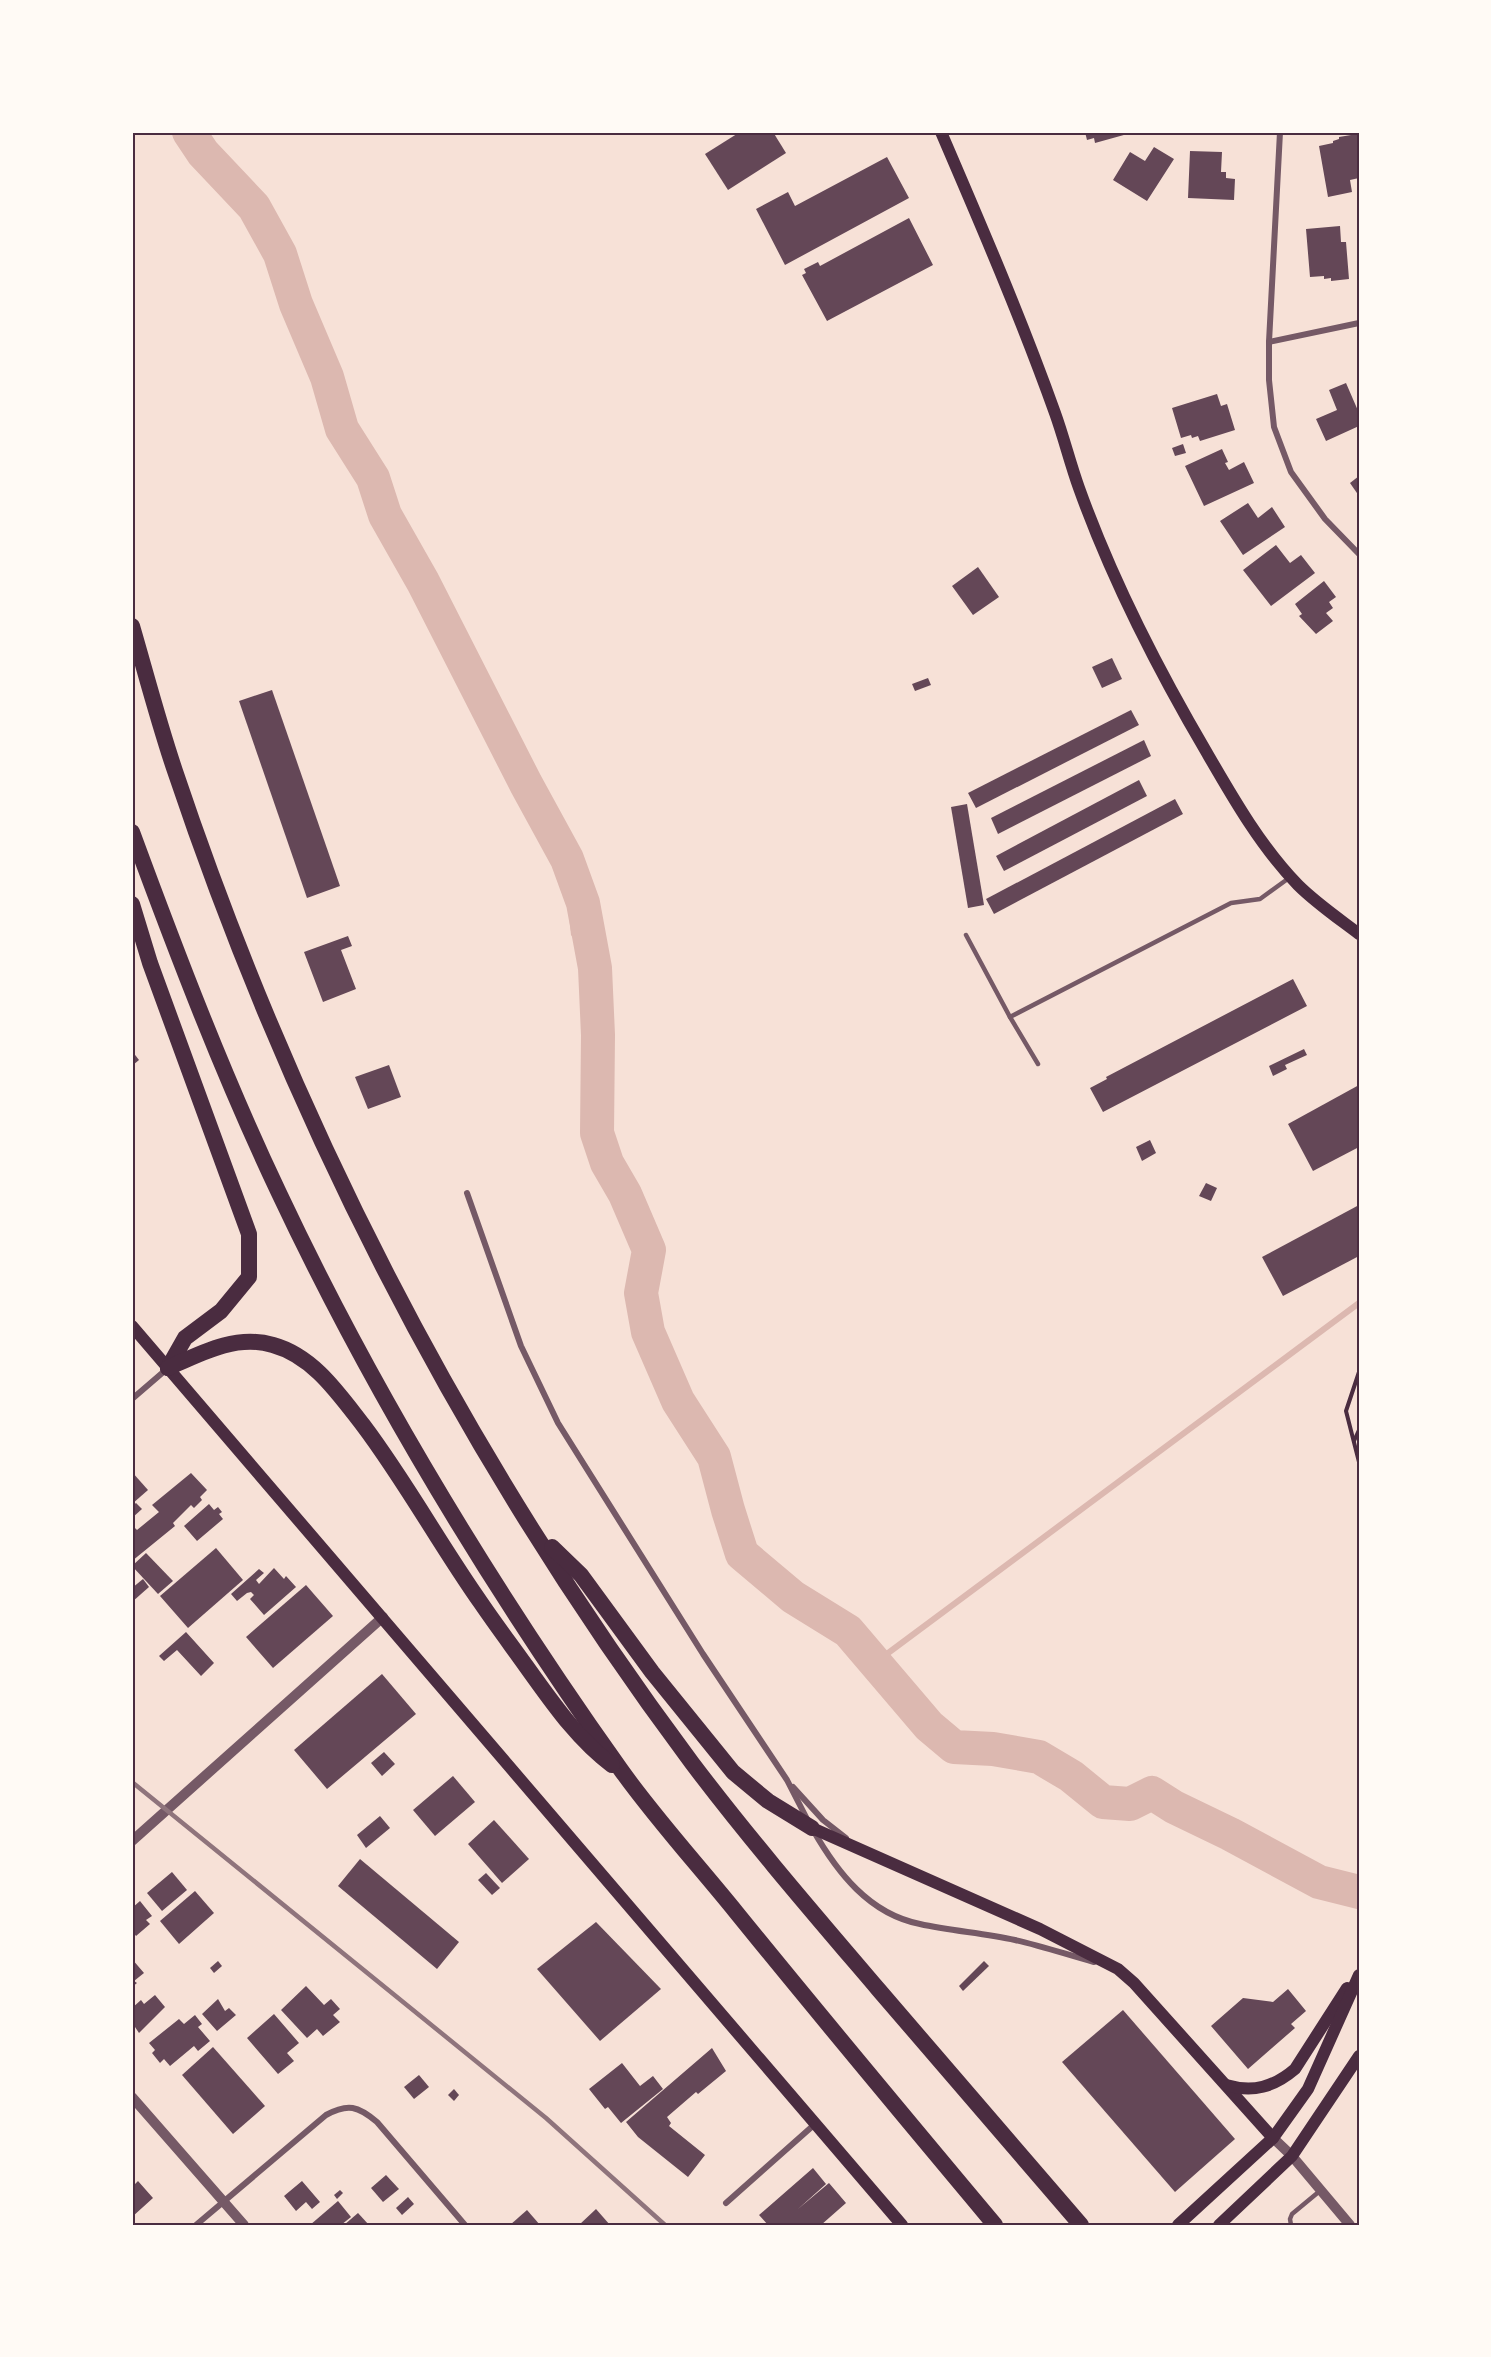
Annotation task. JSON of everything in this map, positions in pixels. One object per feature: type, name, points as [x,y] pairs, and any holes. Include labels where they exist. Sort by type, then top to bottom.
[{"type":"highway","points":[[132,626],[173,767],[208,867],[298,1092],[392,1287],[433,1365],[526,1521],[625,1669],[692,1762],[750,1838],[1081,2225]]},
{"type":"highway","points":[[132,832],[188,986],[278,1192],[325,1287],[379,1386],[467,1537],[623,1773],[995,2225]]},
{"type":"highway","points":[[132,904],[150,963],[249,1234],[249,1277],[221,1311],[185,1338],[168,1368]]},
{"type":"highway","points":[[168,1368],[206,1350],[228,1343],[249,1342],[272,1344],[294,1354],[314,1368],[334,1387],[382,1450],[480,1602],[558,1711],[594,1752],[623,1773]]},
{"type":"highway","points":[[526,1521],[581,1575],[652,1672],[733,1772],[768,1801],[812,1828]]},
{"type":"main road","points":[[941,132],[991,246],[1056,415],[1079,487],[1140,631],[1232,796],[1291,876],[1327,910],[1359,934]]},
{"type":"main road","points":[[132,1326],[902,2225]]},
{"type":"main road","points":[[812,1828],[1040,1929],[1118,1969],[1134,1983],[1273,2138]]},
{"type":"main road","points":[[1225,2084],[1249,2089],[1273,2084],[1295,2069],[1359,1969]]},
{"type":"main road","points":[[1179,2225],[1273,2138],[1308,2089],[1359,1975]]},
{"type":"main road","points":[[1219,2225],[1292,2156],[1359,2056]]},
{"type":"street","points":[[1280,132],[1269,342],[1269,380],[1274,427],[1291,472],[1325,519],[1359,554]]},
{"type":"street","points":[[1269,342],[1359,323]]},
{"type":"street","points":[[467,1193],[520,1346],[558,1423],[703,1654],[787,1780],[826,1852],[852,1887],[882,1910],[917,1924],[1014,1940],[1118,1969]]},
{"type":"street","points":[[132,1400],[168,1368]]},
{"type":"street","points":[[132,1841],[383,1617]]},
{"type":"street","points":[[787,1780],[823,1820],[880,1859]]},
{"type":"street","points":[[132,2097],[244,2225]]},
{"type":"street","points":[[196,2225],[326,2115],[339,2108],[351,2107],[365,2111],[377,2122],[465,2225]]},
{"type":"street","points":[[726,2203],[815,2124]]},
{"type":"street","points":[[1273,2138],[1292,2156],[1350,2225]]},
{"type":"lane","points":[[1010,1017],[1231,903],[1260,899],[1291,876]]},
{"type":"lane","points":[[966,935],[1038,1064]]},
{"type":"lane","points":[[1292,2225],[1290,2219],[1292,2214],[1321,2190]]},
{"type":"path","points":[[1359,1372],[1346,1411],[1359,1462]]},
{"type":"path","points":[[1354,1442],[1359,1430]]},
{"type":"shaded area","points":[[573,850],[584,859],[599,920],[595,968],[571,935],[564,865]]},
{"type":"building","points":[[740,132],[773,132],[786,153],[728,190],[705,154]]},
{"type":"building","points":[[1085,132],[1131,133],[1095,143],[1094,138],[1087,140]]},
{"type":"building","points":[[1357,134],[1359,178],[1350,180],[1352,192],[1328,197],[1319,146],[1333,143],[1339,137]]},
{"type":"building","points":[[1154,147],[1174,159],[1147,201],[1113,180],[1130,152],[1145,161]]},
{"type":"building","points":[[1190,151],[1222,152],[1221,172],[1226,172],[1226,178],[1235,179],[1234,200],[1188,198]]},
{"type":"building","points":[[887,157],[909,198],[785,265],[756,209],[788,192],[795,206]]},
{"type":"building","points":[[909,218],[933,265],[827,321],[802,275],[806,273],[804,269],[818,262],[820,266]]},
{"type":"building","points":[[1340,226],[1341,242],[1346,242],[1349,279],[1331,281],[1331,278],[1324,279],[1324,276],[1310,277],[1306,229]]},
{"type":"building","points":[[1346,383],[1359,413],[1359,426],[1326,441],[1316,419],[1337,410],[1329,390]]},
{"type":"building","points":[[1217,394],[1221,406],[1227,404],[1235,430],[1200,441],[1198,436],[1192,438],[1191,435],[1181,438],[1172,408]]},
{"type":"building","points":[[1183,444],[1186,453],[1175,456],[1172,448]]},
{"type":"building","points":[[1222,449],[1229,470],[1244,462],[1254,483],[1204,506],[1185,466]]},
{"type":"building","points":[[1359,476],[1359,496],[1350,483]]},
{"type":"building","points":[[1248,503],[1258,518],[1272,507],[1285,527],[1243,555],[1220,521]]},
{"type":"building","points":[[1276,545],[1290,563],[1301,555],[1315,573],[1271,606],[1243,570]]},
{"type":"building","points":[[978,567],[999,597],[973,615],[952,586]]},
{"type":"building","points":[[1324,581],[1336,597],[1329,602],[1333,608],[1326,613],[1333,621],[1316,634],[1299,616],[1302,614],[1295,604]]},
{"type":"building","points":[[1112,658],[1122,679],[1102,688],[1092,667]]},
{"type":"building","points":[[928,678],[931,685],[915,691],[912,684]]},
{"type":"building","points":[[272,690],[340,886],[307,898],[239,701]]},
{"type":"building","points":[[1131,710],[1139,725],[976,808],[968,793]]},
{"type":"building","points":[[1144,740],[1151,756],[998,834],[991,818]]},
{"type":"building","points":[[1139,780],[1147,796],[1004,871],[996,856]]},
{"type":"building","points":[[1175,799],[1183,814],[994,914],[986,899]]},
{"type":"building","points":[[967,804],[984,905],[968,908],[951,807]]},
{"type":"building","points":[[348,936],[352,946],[341,950],[356,989],[323,1002],[304,952]]},
{"type":"building","points":[[1293,979],[1307,1006],[1103,1112],[1090,1088],[1107,1079],[1106,1077]]},
{"type":"building","points":[[1304,1049],[1307,1055],[1285,1065],[1287,1069],[1273,1076],[1269,1066]]},
{"type":"building","points":[[132,1051],[139,1060],[133,1065],[132,1063]]},
{"type":"building","points":[[389,1065],[401,1097],[368,1109],[355,1077]]},
{"type":"building","points":[[1359,1085],[1359,1147],[1313,1171],[1288,1124]]},
{"type":"building","points":[[1150,1140],[1156,1153],[1142,1161],[1136,1147]]},
{"type":"building","points":[[1206,1183],[1217,1188],[1211,1201],[1199,1196]]},
{"type":"building","points":[[1359,1205],[1359,1256],[1283,1296],[1262,1257]]},
{"type":"building","points":[[132,1472],[148,1490],[132,1504]]},
{"type":"building","points":[[191,1473],[207,1490],[200,1497],[202,1500],[194,1508],[191,1505],[173,1523],[175,1526],[132,1561],[132,1525],[137,1530],[159,1512],[152,1505]]},
{"type":"building","points":[[136,1503],[142,1509],[132,1518],[132,1506]]},
{"type":"building","points":[[209,1504],[214,1510],[218,1507],[223,1519],[197,1541],[184,1526]]},
{"type":"building","points":[[216,1548],[243,1580],[188,1628],[160,1596]]},
{"type":"building","points":[[146,1553],[173,1581],[158,1594],[132,1566]]},
{"type":"building","points":[[274,1568],[296,1587],[264,1615],[250,1599],[254,1595],[251,1592],[237,1601],[231,1594],[259,1569],[264,1573],[256,1580],[259,1584]]},
{"type":"building","points":[[143,1579],[149,1587],[132,1602],[132,1588]]},
{"type":"building","points":[[306,1585],[333,1616],[273,1668],[246,1637]]},
{"type":"building","points":[[186,1632],[214,1663],[201,1676],[177,1650],[164,1661],[159,1656]]},
{"type":"building","points":[[382,1674],[416,1714],[327,1789],[294,1750]]},
{"type":"building","points":[[384,1752],[395,1764],[382,1776],[371,1763]]},
{"type":"building","points":[[453,1776],[475,1802],[435,1836],[413,1810]]},
{"type":"building","points":[[380,1816],[390,1828],[366,1848],[357,1835]]},
{"type":"building","points":[[494,1820],[529,1859],[502,1883],[468,1844]]},
{"type":"building","points":[[360,1859],[459,1942],[437,1969],[338,1886]]},
{"type":"building","points":[[172,1872],[187,1890],[162,1911],[147,1893]]},
{"type":"building","points":[[486,1873],[500,1888],[492,1895],[478,1880]]},
{"type":"building","points":[[195,1891],[214,1913],[179,1944],[160,1921]]},
{"type":"building","points":[[140,1901],[152,1916],[146,1920],[150,1924],[136,1936],[132,1931],[132,1908]]},
{"type":"building","points":[[596,1922],[661,1989],[600,2041],[537,1969]]},
{"type":"building","points":[[132,1959],[144,1973],[134,1981],[137,1983],[132,1987]]},
{"type":"building","points":[[218,1961],[222,1966],[214,1973],[210,1968]]},
{"type":"building","points":[[984,1961],[989,1966],[963,1991],[959,1986]]},
{"type":"building","points":[[306,1986],[324,2005],[331,1999],[340,2009],[333,2015],[340,2022],[323,2036],[317,2029],[307,2038],[281,2010]]},
{"type":"building","points":[[1288,1989],[1306,2011],[1291,2024],[1295,2028],[1248,2069],[1211,2026],[1243,1998],[1273,2002]]},
{"type":"building","points":[[155,1995],[165,2007],[139,2033],[135,2027],[132,2030],[132,2008],[141,2000],[144,2004]]},
{"type":"building","points":[[218,1999],[225,2011],[229,2008],[236,2015],[217,2031],[202,2014]]},
{"type":"building","points":[[1123,2010],[1235,2139],[1175,2192],[1062,2062]]},
{"type":"building","points":[[274,2014],[299,2043],[287,2053],[294,2061],[278,2074],[247,2038]]},
{"type":"building","points":[[195,2015],[202,2024],[198,2027],[210,2041],[198,2051],[194,2046],[170,2066],[164,2059],[160,2063],[152,2053],[155,2050],[149,2043],[179,2019],[184,2024]]},
{"type":"building","points":[[213,2047],[265,2106],[233,2134],[182,2075]]},
{"type":"building","points":[[712,2048],[726,2071],[698,2094],[696,2092],[667,2117],[671,2123],[669,2126],[705,2155],[688,2177],[638,2137],[626,2122]]},
{"type":"building","points":[[622,2063],[640,2086],[653,2076],[663,2089],[621,2123],[608,2107],[605,2109],[589,2089]]},
{"type":"building","points":[[419,2075],[429,2087],[414,2099],[404,2087]]},
{"type":"building","points":[[454,2089],[459,2095],[454,2101],[448,2095]]},
{"type":"building","points":[[813,2168],[826,2184],[798,2209],[829,2183],[846,2203],[821,2225],[768,2225],[759,2215]]},
{"type":"building","points":[[386,2175],[399,2189],[383,2202],[371,2188]]},
{"type":"building","points":[[132,2180],[135,2184],[138,2181],[153,2198],[132,2217]]},
{"type":"building","points":[[302,2181],[320,2202],[312,2209],[306,2202],[296,2211],[284,2196]]},
{"type":"building","points":[[340,2190],[343,2193],[337,2199],[334,2195]]},
{"type":"building","points":[[408,2197],[414,2204],[402,2215],[396,2208]]},
{"type":"building","points":[[338,2201],[351,2217],[341,2225],[310,2225]]},
{"type":"building","points":[[596,2209],[610,2225],[579,2225]]},
{"type":"building","points":[[527,2210],[540,2225],[510,2225]]},
{"type":"building","points":[[358,2213],[369,2225],[344,2225]]},
{"type":"waterway","points":[[189,132],[203,153],[254,207],[280,254],[296,304],[327,377],[342,429],[373,478],[385,515],[423,582],[567,859],[583,903],[595,968],[598,1035],[597,1133],[607,1163],[625,1194],[649,1250],[641,1293],[648,1332],[678,1401],[714,1457],[742,1554],[793,1597],[848,1631],[929,1726],[954,1747],[993,1749],[1039,1757],[1071,1776],[1103,1802],[1130,1804],[1152,1793],[1174,1807],[1319,1882],[1359,1892]]},
{"type":"waterway","points":[[876,1662],[1359,1303]]},
{"type":"railway","points":[[132,1782],[546,2118],[665,2225]]}]
